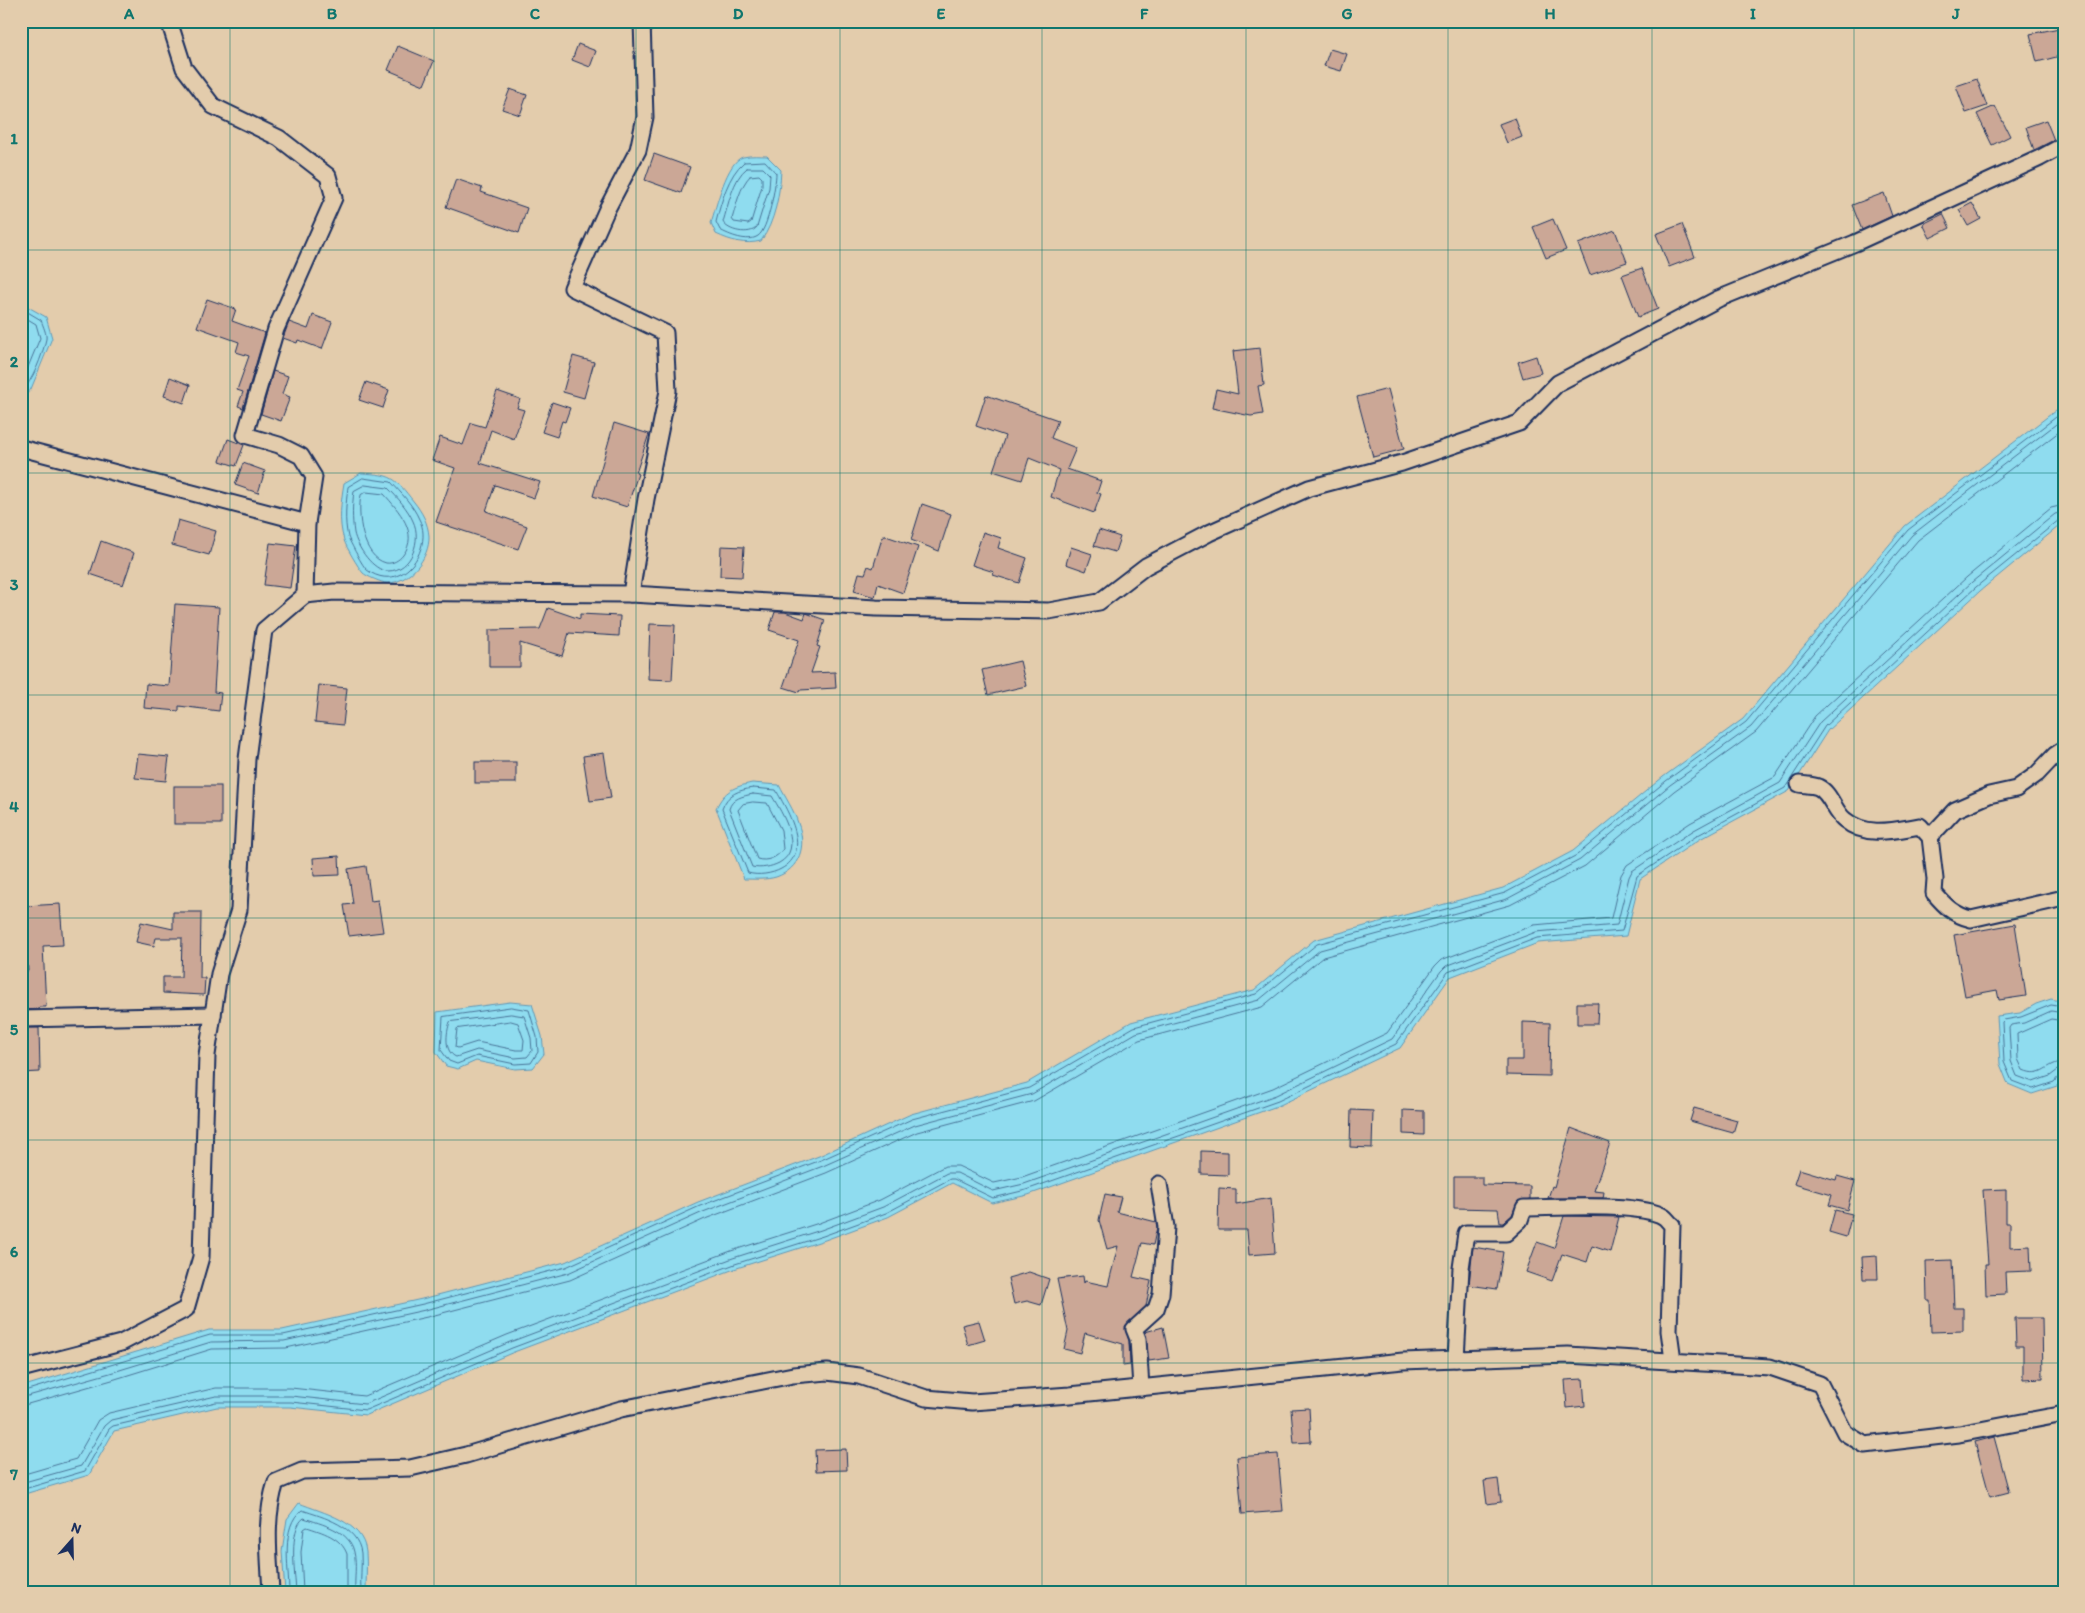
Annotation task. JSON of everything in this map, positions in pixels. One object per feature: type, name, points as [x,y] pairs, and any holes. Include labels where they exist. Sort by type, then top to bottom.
[{"type":"street","points":[[169,21],[184,68],[213,106],[279,138],[328,176],[334,198],[276,329],[244,435],[279,445],[301,456],[314,476],[307,523],[306,595]]},
{"type":"street","points":[[631,594],[646,499],[668,391],[665,333],[572,288],[607,209],[638,150],[645,117],[642,21]]},
{"type":"street","points":[[21,1369],[121,1344],[186,1309],[201,1257],[207,1055],[219,974],[238,910],[247,759],[264,630],[306,595],[334,592],[631,594],[876,608],[1049,611],[1099,602],[1146,566],[1209,533],[1309,488],[1402,463],[1520,423],[1558,383],[1718,299],[1855,243],[2064,146]]},
{"type":"street","points":[[21,448],[307,523]]},
{"type":"street","points":[[1930,837],[1955,810],[1989,795],[2016,789],[2064,749]]},
{"type":"street","points":[[1799,784],[1819,787],[1828,795],[1844,820],[1860,829],[1885,831],[1920,826],[1930,837],[1935,879],[1934,893],[1958,916],[1971,919],[2064,898]]},
{"type":"street","points":[[21,1019],[213,1016]]},
{"type":"street","points":[[1141,1388],[1138,1339],[1134,1329],[1156,1309],[1161,1294],[1166,1227],[1159,1184]]},
{"type":"street","points":[[1456,1359],[1461,1268],[1466,1233],[1506,1233],[1520,1220],[1524,1208],[1591,1207],[1636,1210],[1663,1216],[1672,1225],[1669,1331],[1673,1360]]},
{"type":"street","points":[[271,1592],[267,1527],[270,1501],[276,1482],[302,1471],[410,1468],[466,1455],[621,1409],[793,1375],[827,1372],[859,1376],[926,1398],[972,1402],[1141,1388],[1403,1361],[1568,1355],[1770,1367],[1820,1384],[1845,1433],[1865,1445],[1959,1434],[2064,1414]]},
{"type":"water","points":[[767,156],[781,170],[778,198],[773,216],[761,241],[738,242],[716,234],[711,223],[723,185],[732,167],[737,160],[743,157]]},
{"type":"water","points":[[21,303],[46,317],[52,338],[31,389],[21,401]]},
{"type":"water","points":[[2064,404],[2064,522],[1980,591],[1828,730],[1789,791],[1700,839],[1640,879],[1626,936],[1538,943],[1450,977],[1400,1048],[1280,1105],[1028,1195],[992,1203],[952,1183],[888,1217],[825,1240],[737,1268],[514,1352],[366,1415],[290,1407],[217,1407],[114,1431],[89,1475],[21,1495],[21,1387],[209,1330],[282,1330],[422,1299],[565,1262],[698,1202],[819,1156],[911,1114],[1027,1083],[1131,1022],[1254,990],[1314,940],[1503,888],[1573,851],[1663,777],[1743,719],[1905,526]]},
{"type":"water","points":[[361,473],[387,476],[397,482],[420,510],[427,527],[428,544],[422,561],[410,574],[395,582],[382,582],[363,573],[352,557],[344,540],[341,504],[344,483]]},
{"type":"water","points":[[752,783],[779,785],[794,813],[801,832],[801,848],[796,862],[784,873],[772,878],[744,879],[716,808],[723,797],[731,790]]},
{"type":"water","points":[[2051,999],[2064,1002],[2064,1078],[2057,1086],[2032,1094],[2008,1084],[2000,1064],[1997,1016],[2020,1013],[2036,1004]]},
{"type":"water","points":[[510,1002],[532,1004],[542,1036],[544,1054],[533,1068],[515,1069],[476,1061],[458,1069],[446,1066],[436,1052],[437,1012]]},
{"type":"water","points":[[299,1503],[340,1520],[358,1533],[363,1541],[366,1552],[366,1592],[285,1592],[282,1551],[287,1519]]},
{"type":"building","points":[[2064,27],[2064,55],[2037,62],[2030,34]]},
{"type":"building","points":[[578,44],[596,51],[590,67],[572,60]]},
{"type":"building","points":[[398,46],[434,61],[424,85],[388,70]]},
{"type":"building","points":[[1330,49],[1347,54],[1341,71],[1324,66]]},
{"type":"building","points":[[1977,79],[1987,106],[1966,113],[1956,86]]},
{"type":"building","points":[[510,89],[527,95],[520,115],[502,109]]},
{"type":"building","points":[[1995,106],[2010,136],[1992,145],[1977,114]]},
{"type":"building","points":[[1515,118],[1522,137],[1507,143],[1499,124]]},
{"type":"building","points":[[2046,120],[2054,140],[2034,150],[2026,127]]},
{"type":"building","points":[[654,154],[690,167],[681,193],[645,180]]},
{"type":"building","points":[[456,179],[482,188],[481,192],[527,208],[519,233],[446,207]]},
{"type":"building","points":[[1884,193],[1892,216],[1862,230],[1852,205]]},
{"type":"building","points":[[1972,203],[1981,219],[1968,226],[1959,210]]},
{"type":"building","points":[[1943,214],[1950,228],[1930,238],[1923,224]]},
{"type":"building","points":[[1553,219],[1566,250],[1546,258],[1533,227]]},
{"type":"building","points":[[1682,224],[1695,257],[1669,267],[1656,234]]},
{"type":"building","points":[[1615,230],[1627,262],[1590,275],[1578,244]]},
{"type":"building","points":[[1642,268],[1658,309],[1638,317],[1622,275]]},
{"type":"building","points":[[207,299],[236,309],[232,321],[265,333],[243,408],[238,406],[243,392],[237,390],[249,356],[236,352],[239,342],[197,327]]},
{"type":"building","points":[[313,315],[332,322],[322,349],[298,340],[297,343],[283,338],[289,322],[308,329]]},
{"type":"building","points":[[1260,348],[1264,385],[1258,386],[1263,414],[1251,416],[1212,408],[1216,389],[1238,394],[1233,351]]},
{"type":"building","points":[[573,356],[594,362],[584,398],[563,392]]},
{"type":"building","points":[[1536,356],[1541,373],[1523,378],[1518,362]]},
{"type":"building","points":[[273,371],[288,376],[282,394],[290,397],[281,421],[261,414]]},
{"type":"building","points":[[170,377],[190,385],[184,403],[164,396]]},
{"type":"building","points":[[366,382],[389,390],[383,408],[359,400]]},
{"type":"building","points":[[1388,389],[1404,449],[1373,457],[1357,397]]},
{"type":"building","points":[[497,391],[520,399],[517,408],[524,410],[514,439],[491,430],[480,463],[540,482],[534,498],[495,485],[486,511],[527,526],[518,549],[436,522],[455,468],[432,460],[440,437],[463,445],[471,423],[485,427]]},
{"type":"building","points":[[986,395],[1058,420],[1051,438],[1076,448],[1067,469],[1101,481],[1097,493],[1101,494],[1094,513],[1051,497],[1059,470],[1029,458],[1022,480],[993,471],[1005,436],[976,426]]},
{"type":"building","points":[[552,402],[570,408],[565,422],[562,421],[557,437],[542,432]]},
{"type":"building","points":[[614,423],[649,434],[627,507],[593,496]]},
{"type":"building","points":[[228,439],[244,445],[236,466],[220,461]]},
{"type":"building","points":[[243,463],[265,471],[258,493],[235,485]]},
{"type":"building","points":[[922,504],[951,514],[939,551],[911,540]]},
{"type":"building","points":[[178,520],[216,531],[209,555],[172,545]]},
{"type":"building","points":[[1099,530],[1120,537],[1115,552],[1094,546]]},
{"type":"building","points":[[983,532],[1001,538],[998,548],[1027,558],[1019,583],[993,575],[994,572],[972,565]]},
{"type":"building","points":[[883,535],[918,547],[903,593],[878,584],[875,597],[854,591],[859,573],[865,574],[868,566],[873,568]]},
{"type":"building","points":[[101,541],[134,553],[123,585],[90,574]]},
{"type":"building","points":[[270,543],[296,546],[290,588],[264,585]]},
{"type":"building","points":[[721,546],[744,547],[742,577],[720,576]]},
{"type":"building","points":[[1071,547],[1092,554],[1086,571],[1066,564]]},
{"type":"building","points":[[175,604],[219,607],[214,692],[221,693],[219,711],[179,706],[179,711],[144,708],[146,684],[169,686]]},
{"type":"building","points":[[548,608],[580,619],[580,614],[620,616],[619,636],[569,633],[562,656],[520,643],[520,667],[489,667],[489,630],[540,629]]},
{"type":"building","points":[[775,612],[785,612],[804,619],[806,613],[825,620],[817,646],[820,647],[811,673],[835,672],[836,688],[800,690],[799,692],[783,687],[799,640],[769,630]]},
{"type":"building","points":[[650,624],[675,625],[672,680],[648,679]]},
{"type":"building","points":[[1020,661],[1026,686],[988,695],[982,670]]},
{"type":"building","points":[[319,685],[347,688],[343,725],[315,722]]},
{"type":"building","points":[[604,753],[611,798],[590,801],[583,756]]},
{"type":"building","points":[[138,754],[169,757],[166,781],[135,778]]},
{"type":"building","points":[[475,762],[516,762],[516,783],[475,783]]},
{"type":"building","points":[[174,786],[221,786],[221,824],[174,824]]},
{"type":"building","points":[[339,856],[340,875],[314,876],[313,858]]},
{"type":"building","points":[[366,866],[371,901],[378,900],[383,932],[349,936],[344,905],[353,904],[348,869]]},
{"type":"building","points":[[60,904],[63,945],[43,946],[46,1007],[23,1010],[21,971],[28,971],[24,906]]},
{"type":"building","points":[[173,912],[201,912],[200,978],[205,978],[204,995],[163,993],[163,977],[181,977],[182,938],[156,938],[154,946],[136,942],[141,922],[173,929]]},
{"type":"building","points":[[2015,924],[2026,996],[1999,1000],[1997,990],[1965,996],[1954,935]]},
{"type":"building","points":[[1577,1003],[1598,1003],[1597,1024],[1577,1024]]},
{"type":"building","points":[[1523,1022],[1550,1023],[1549,1076],[1506,1075],[1506,1060],[1523,1060]]},
{"type":"building","points":[[21,1028],[39,1028],[40,1072],[21,1073]]},
{"type":"building","points":[[1694,1108],[1737,1120],[1733,1133],[1690,1121]]},
{"type":"building","points":[[1351,1110],[1373,1111],[1372,1148],[1350,1147]]},
{"type":"building","points":[[1403,1110],[1424,1111],[1424,1135],[1403,1134]]},
{"type":"building","points":[[1571,1128],[1610,1143],[1594,1191],[1604,1192],[1603,1198],[1548,1198],[1552,1186],[1554,1187]]},
{"type":"building","points":[[1201,1151],[1228,1152],[1228,1175],[1201,1174]]},
{"type":"building","points":[[1799,1169],[1836,1180],[1837,1176],[1855,1181],[1847,1210],[1829,1205],[1832,1195],[1794,1184]]},
{"type":"building","points":[[1454,1177],[1482,1177],[1482,1185],[1530,1186],[1530,1199],[1518,1201],[1512,1215],[1503,1223],[1500,1223],[1498,1209],[1454,1208]]},
{"type":"building","points":[[1219,1188],[1236,1189],[1236,1204],[1271,1198],[1275,1253],[1249,1255],[1247,1230],[1218,1230]]},
{"type":"building","points":[[2006,1189],[2006,1223],[2010,1223],[2010,1247],[2030,1246],[2031,1271],[2005,1272],[2006,1294],[1986,1295],[1985,1264],[1988,1264],[1983,1190]]},
{"type":"building","points":[[1105,1194],[1121,1197],[1117,1212],[1156,1222],[1157,1227],[1153,1245],[1142,1243],[1133,1277],[1151,1281],[1146,1306],[1125,1326],[1129,1341],[1130,1365],[1123,1366],[1123,1344],[1085,1333],[1080,1353],[1064,1349],[1068,1331],[1057,1279],[1083,1276],[1084,1283],[1085,1281],[1108,1286],[1118,1246],[1107,1249],[1099,1220]]},
{"type":"building","points":[[1835,1210],[1852,1214],[1846,1237],[1829,1232]]},
{"type":"building","points":[[1564,1216],[1619,1217],[1610,1252],[1592,1246],[1587,1262],[1562,1254],[1552,1281],[1526,1272],[1537,1242],[1554,1248]]},
{"type":"building","points":[[1473,1247],[1503,1252],[1497,1289],[1469,1285]]},
{"type":"building","points":[[1877,1256],[1878,1279],[1863,1279],[1862,1257]]},
{"type":"building","points":[[1952,1260],[1954,1308],[1963,1308],[1963,1331],[1931,1332],[1930,1300],[1927,1300],[1926,1261]]},
{"type":"building","points":[[1029,1272],[1049,1279],[1041,1305],[1027,1301],[1014,1304],[1008,1278]]},
{"type":"building","points":[[2015,1318],[2042,1318],[2043,1378],[2023,1379],[2023,1346],[2016,1346]]},
{"type":"building","points":[[979,1321],[985,1340],[968,1345],[962,1325]]},
{"type":"building","points":[[1163,1327],[1169,1358],[1149,1361],[1145,1332]]},
{"type":"building","points":[[1583,1379],[1585,1406],[1567,1408],[1565,1380]]},
{"type":"building","points":[[1309,1408],[1311,1442],[1294,1443],[1291,1409]]},
{"type":"building","points":[[1994,1437],[2009,1492],[1990,1497],[1975,1442]]},
{"type":"building","points":[[846,1449],[847,1470],[816,1471],[815,1450]]},
{"type":"building","points":[[1278,1454],[1283,1511],[1242,1514],[1237,1457]]},
{"type":"building","points":[[1498,1479],[1501,1502],[1487,1504],[1484,1481]]}]
